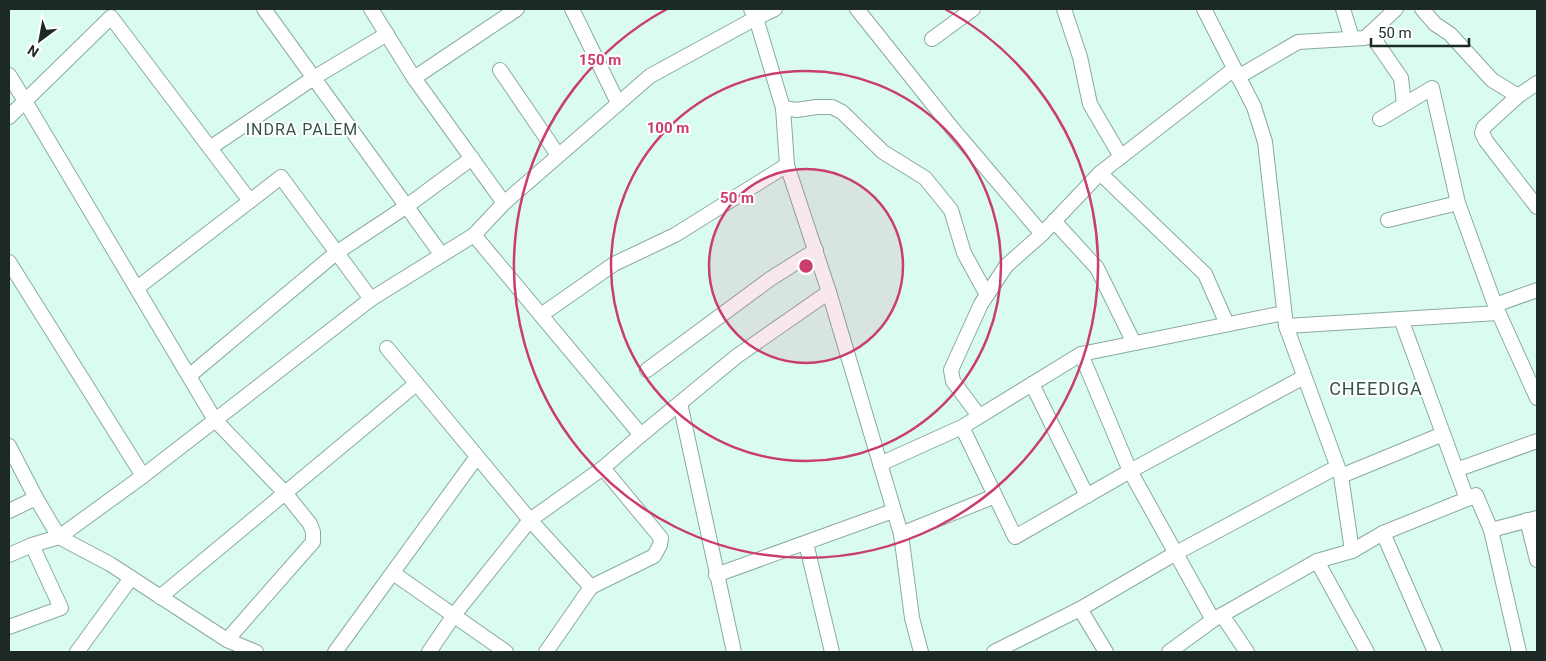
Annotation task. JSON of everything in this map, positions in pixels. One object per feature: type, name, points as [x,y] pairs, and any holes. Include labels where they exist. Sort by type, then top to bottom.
[{"type":"street","points":[[264,9],[315,77],[441,254]]},
{"type":"street","points":[[371,9],[414,78],[504,203]]},
{"type":"street","points":[[414,78],[517,9]]},
{"type":"street","points":[[572,9],[618,102]]},
{"type":"street","points":[[9,555],[32,545],[60,537],[143,476],[371,299],[474,235],[504,203],[650,76],[753,14],[775,9]]},
{"type":"street","points":[[857,9],[952,128],[1042,234]]},
{"type":"street","points":[[932,39],[973,9]]},
{"type":"street","points":[[1064,9],[1080,57],[1090,104],[1121,157]]},
{"type":"street","points":[[1204,9],[1254,107],[1265,142],[1285,319],[1339,472],[1352,551]]},
{"type":"street","points":[[1344,9],[1352,38]]},
{"type":"street","points":[[979,416],[953,381],[951,370],[987,295],[1006,266],[1042,234],[1100,173],[1236,73],[1298,42],[1365,38],[1396,9]]},
{"type":"street","points":[[1422,9],[1435,24],[1450,34],[1492,80],[1518,96]]},
{"type":"street","points":[[9,117],[117,13],[210,148],[250,201]]},
{"type":"street","points":[[753,14],[783,108],[787,165],[829,292],[901,534],[912,618],[922,652]]},
{"type":"street","points":[[1370,33],[1401,78],[1404,104]]},
{"type":"street","points":[[210,148],[315,77],[387,34]]},
{"type":"street","points":[[500,70],[558,155]]},
{"type":"street","points":[[9,75],[216,420],[286,494],[310,524],[313,532],[313,542],[227,640]]},
{"type":"street","points":[[1537,83],[1518,96],[1484,127],[1482,133],[1486,141],[1537,205]]},
{"type":"street","points":[[1380,119],[1432,88],[1458,203],[1496,309],[1537,398]]},
{"type":"street","points":[[783,108],[798,110],[832,107],[842,112],[883,152],[925,178],[951,210],[964,253],[987,295]]},
{"type":"street","points":[[189,376],[336,253],[407,206],[472,158]]},
{"type":"street","points":[[541,315],[614,264],[675,235],[787,165]]},
{"type":"street","points":[[1100,173],[1206,274],[1227,324]]},
{"type":"street","points":[[137,288],[281,177],[371,299]]},
{"type":"street","points":[[1388,220],[1458,203]]},
{"type":"street","points":[[1054,221],[1097,268],[1134,343]]},
{"type":"street","points":[[474,235],[641,435]]},
{"type":"street","points":[[647,370],[770,279],[816,250]]},
{"type":"street","points":[[9,262],[143,476]]},
{"type":"street","points":[[880,464],[962,427],[1080,354],[1227,324],[1285,319],[1401,319],[1496,309],[1537,290]]},
{"type":"street","points":[[429,652],[454,615],[530,520],[602,468],[737,356],[829,292]]},
{"type":"street","points":[[1401,319],[1467,499]]},
{"type":"street","points":[[386,348],[476,458],[591,587]]},
{"type":"street","points":[[1080,354],[1130,471],[1176,553],[1218,617],[1247,652]]},
{"type":"street","points":[[962,427],[1015,537],[1130,471],[1304,377]]},
{"type":"street","points":[[160,597],[416,384]]},
{"type":"street","points":[[1032,384],[1087,496]]},
{"type":"street","points":[[680,403],[734,652]]},
{"type":"street","points":[[994,652],[1080,609],[1176,553],[1339,472],[1443,434]]},
{"type":"street","points":[[1456,470],[1537,441]]},
{"type":"street","points":[[9,446],[36,498],[60,537],[131,578],[227,640],[256,652]]},
{"type":"street","points":[[335,652],[476,458]]},
{"type":"street","points":[[546,652],[591,587],[654,556],[660,545],[661,538],[602,468]]},
{"type":"street","points":[[1169,652],[1218,617],[1317,561],[1352,551],[1383,533],[1476,495],[1490,530],[1519,652]]},
{"type":"street","points":[[901,534],[995,496]]},
{"type":"street","points":[[9,511],[36,498]]},
{"type":"street","points":[[716,575],[893,512]]},
{"type":"street","points":[[1490,530],[1532,519],[1537,560]]},
{"type":"street","points":[[1383,533],[1435,652]]},
{"type":"street","points":[[806,543],[832,652]]},
{"type":"street","points":[[9,628],[61,608],[32,545]]},
{"type":"street","points":[[1317,561],[1367,652]]},
{"type":"street","points":[[393,573],[506,652]]},
{"type":"street","points":[[77,652],[131,578]]},
{"type":"street","points":[[1080,609],[1106,652]]},
{"type":"district","name":"INDRA PALEM","points":[[302,129]]},
{"type":"district","name":"CHEEDIGA","points":[[1376,388]]}]
